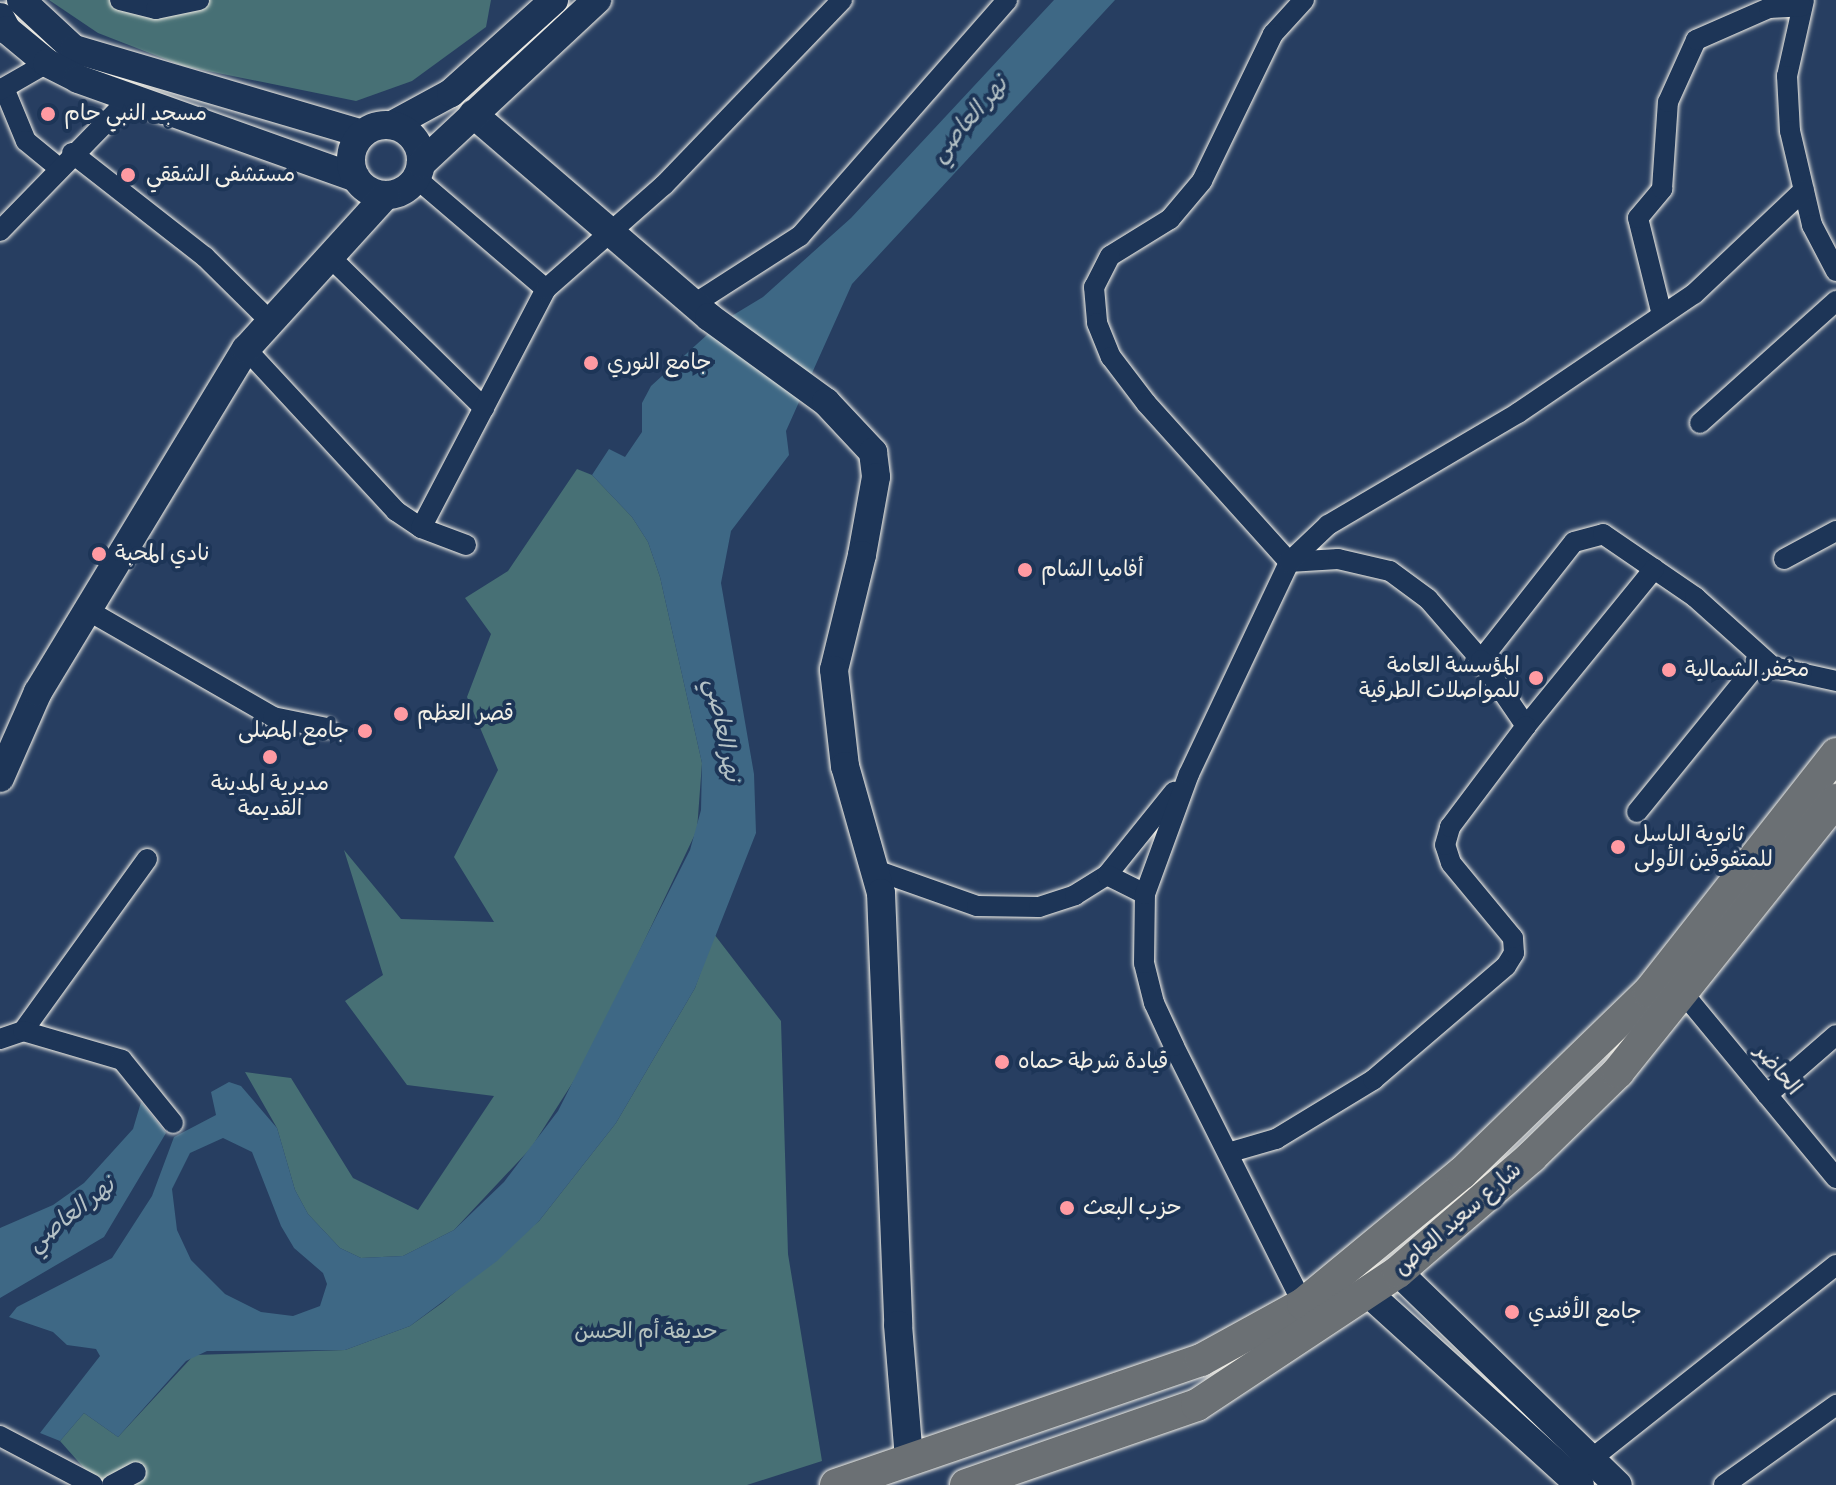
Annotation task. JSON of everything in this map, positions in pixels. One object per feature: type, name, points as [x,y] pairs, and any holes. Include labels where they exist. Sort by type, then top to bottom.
[{"type":"main road","points":[[21,0],[65,42],[95,58],[362,134],[392,125],[451,93],[554,0]]},
{"type":"main road","points":[[0,778],[38,692],[246,349],[332,259],[386,195],[403,190],[473,114],[597,0]]},
{"type":"main road","points":[[0,17],[7,30],[47,63],[127,101],[356,178],[386,195]]},
{"type":"main road","points":[[473,114],[610,235],[701,310],[826,402],[865,437],[876,460],[862,555],[834,670],[845,766],[878,871],[885,946],[898,1325],[911,1471]]},
{"type":"main road","points":[[392,125],[417,144],[419,171]]},
{"type":"main road","points":[[356,178],[351,155],[362,134]]},
{"type":"main road","points":[[836,1485],[911,1471],[1201,1360],[1303,1304],[1462,1173],[1649,992],[1836,754]]},
{"type":"main road","name":"شارع سعيد العاص","points":[[966,1485],[1197,1405],[1398,1272],[1607,1083],[1683,993],[1836,800]]},
{"type":"main road","points":[[1398,1272],[1585,1472]]},
{"type":"main road","points":[[1368,1293],[1585,1472],[1618,1485]]},
{"type":"street","points":[[120,0],[156,9],[199,0]]},
{"type":"street","points":[[421,528],[546,289],[610,235],[842,0]]},
{"type":"street","points":[[701,310],[800,236],[1007,0]]},
{"type":"street","points":[[1289,562],[1146,403],[1111,357],[1097,323],[1094,287],[1110,256],[1170,219],[1202,181],[1273,34],[1304,0]]},
{"type":"street","points":[[1662,315],[1638,218],[1662,189],[1668,102],[1696,40],[1769,8],[1803,3],[1787,76],[1790,131],[1812,225],[1836,271]]},
{"type":"street","points":[[47,63],[2,89],[26,141],[65,160],[205,257],[271,322]]},
{"type":"street","points":[[0,231],[65,160],[127,101]]},
{"type":"street","points":[[419,171],[546,289]]},
{"type":"street","points":[[1303,1304],[1231,1152],[1154,1003],[1144,963],[1145,894],[1189,774],[1289,562],[1328,525],[1518,413],[1694,294],[1804,190]]},
{"type":"street","points":[[332,259],[484,408]]},
{"type":"street","points":[[1700,423],[1836,301]]},
{"type":"street","points":[[246,349],[396,511],[421,528],[466,545]]},
{"type":"street","points":[[1784,559],[1836,531]]},
{"type":"street","points":[[1481,660],[1574,542],[1603,534],[1654,569],[1773,667],[1836,681]]},
{"type":"street","points":[[1289,562],[1338,559],[1390,571],[1428,599],[1481,660],[1526,726]]},
{"type":"street","points":[[1231,1152],[1276,1139],[1373,1080],[1506,966],[1514,953],[1513,938],[1451,863],[1445,845],[1450,827],[1526,726],[1654,569]]},
{"type":"street","points":[[89,611],[273,717],[327,728]]},
{"type":"street","points":[[1637,812],[1762,658]]},
{"type":"street","points":[[878,871],[960,901],[1005,910],[1057,902],[1107,875],[1189,774]]},
{"type":"street","points":[[0,1039],[23,1031],[147,859]]},
{"type":"street","points":[[1107,875],[1145,894]]},
{"type":"street","name":"الحاضر","points":[[1683,993],[1836,1178]]},
{"type":"street","points":[[23,1031],[122,1060],[173,1123]]},
{"type":"street","points":[[1767,1095],[1836,1035]]},
{"type":"street","points":[[1585,1472],[1836,1265]]},
{"type":"street","points":[[1724,1485],[1836,1405]]},
{"type":"street","points":[[0,1436],[93,1485]]},
{"type":"street","points":[[112,1485],[136,1472]]},
{"type":"green space","points":[[49,0],[491,0],[486,27],[412,81],[356,101],[183,66],[98,33]]},
{"type":"green space","points":[[577,469],[592,475],[632,517],[648,542],[660,577],[702,763],[697,830],[589,1057],[531,1148],[454,1230],[403,1256],[361,1258],[340,1248],[308,1214],[295,1190],[277,1128],[245,1072],[291,1078],[353,1178],[418,1210],[494,1096],[407,1085],[345,1001],[383,975],[344,850],[401,919],[494,922],[454,857],[498,770],[467,697],[491,634],[465,598],[508,571]]},
{"type":"green space","name":"حديقة أم الحسن","points":[[714,934],[781,1021],[788,1254],[822,1461],[747,1485],[99,1485],[60,1441],[84,1413],[118,1437],[194,1355],[345,1350],[410,1326],[442,1303],[539,1221],[616,1123],[695,988]]},
{"type":"water","points":[[1054,0],[1115,0],[852,284],[786,431],[789,455],[731,531],[721,583],[754,774],[756,833],[695,988],[616,1123],[539,1221],[497,1261],[410,1326],[345,1350],[207,1351],[186,1361],[118,1437],[84,1413],[60,1441],[40,1433],[100,1356],[96,1349],[67,1345],[53,1332],[9,1317],[17,1307],[112,1258],[152,1196],[174,1137],[216,1115],[211,1092],[229,1082],[241,1086],[277,1128],[295,1190],[308,1214],[340,1248],[361,1258],[403,1256],[454,1230],[504,1182],[558,1111],[690,850],[701,810],[702,763],[660,577],[648,542],[632,517],[592,475],[609,449],[625,457],[642,432],[642,403],[651,386],[720,323],[763,297],[851,218]],"holes":[[[223,1138],[252,1152],[281,1226],[294,1248],[323,1273],[327,1284],[320,1306],[293,1316],[261,1312],[225,1294],[191,1260],[177,1230],[172,1189],[190,1153]]]},
{"type":"water","name":"نهر العاصي","points":[[141,1102],[166,1133],[104,1237],[0,1298],[0,1228],[53,1205],[84,1183],[133,1129]]},
{"type":"place","name":"مسجد النبي حام","points":[[48,114]]},
{"type":"place","name":"مستشفى الشققي","points":[[128,175]]},
{"type":"place","name":"جامع النوري","points":[[591,363]]},
{"type":"place","name":"نادي المحبة","points":[[99,554]]},
{"type":"place","name":"أفاميا الشام","points":[[1025,570]]},
{"type":"place","name":"مخفر الشمالية","points":[[1669,670]]},
{"type":"place","name":"المؤسسة العامة للمواصلات الطرقية","points":[[1536,678]]},
{"type":"place","name":"قصر العظم","points":[[401,714]]},
{"type":"place","name":"جامع المصلى","points":[[365,731]]},
{"type":"place","name":"مديرية المدينة القديمة","points":[[270,757]]},
{"type":"place","name":"ثانوية الباسل للمتفوقين الأولى","points":[[1618,847]]},
{"type":"place","name":"قيادة شرطة حماه","points":[[1002,1062]]},
{"type":"place","name":"حزب البعث","points":[[1067,1208]]},
{"type":"place","name":"جامع الأفندي","points":[[1512,1312]]}]
